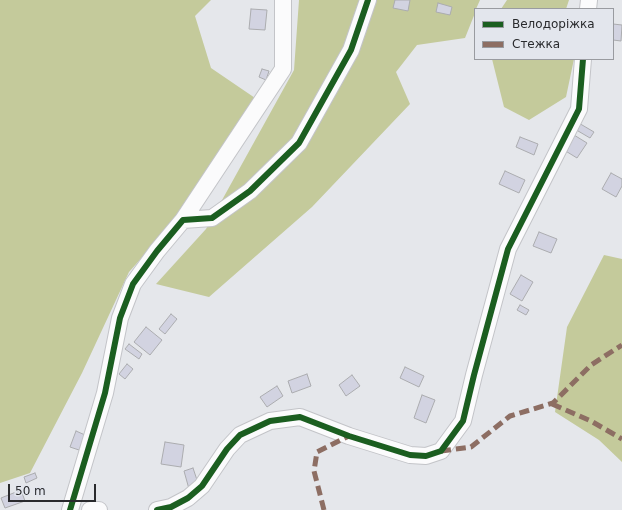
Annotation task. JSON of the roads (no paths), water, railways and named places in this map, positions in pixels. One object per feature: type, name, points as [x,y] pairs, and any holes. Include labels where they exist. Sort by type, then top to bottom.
[{"type":"street","points":[[70,510],[105,393],[120,318],[133,284],[157,251],[183,220],[283,69],[283,0]]},
{"type":"street","points":[[183,220],[212,218],[250,191],[299,143],[351,50],[368,0]]},
{"type":"street","points":[[157,510],[171,507],[188,498],[202,486],[226,449],[240,435],[270,421],[300,417],[349,436],[410,455],[426,456],[441,451],[463,420],[508,249],[579,109],[584,60]]},
{"type":"street","points":[[90,510],[99,510]]}]
